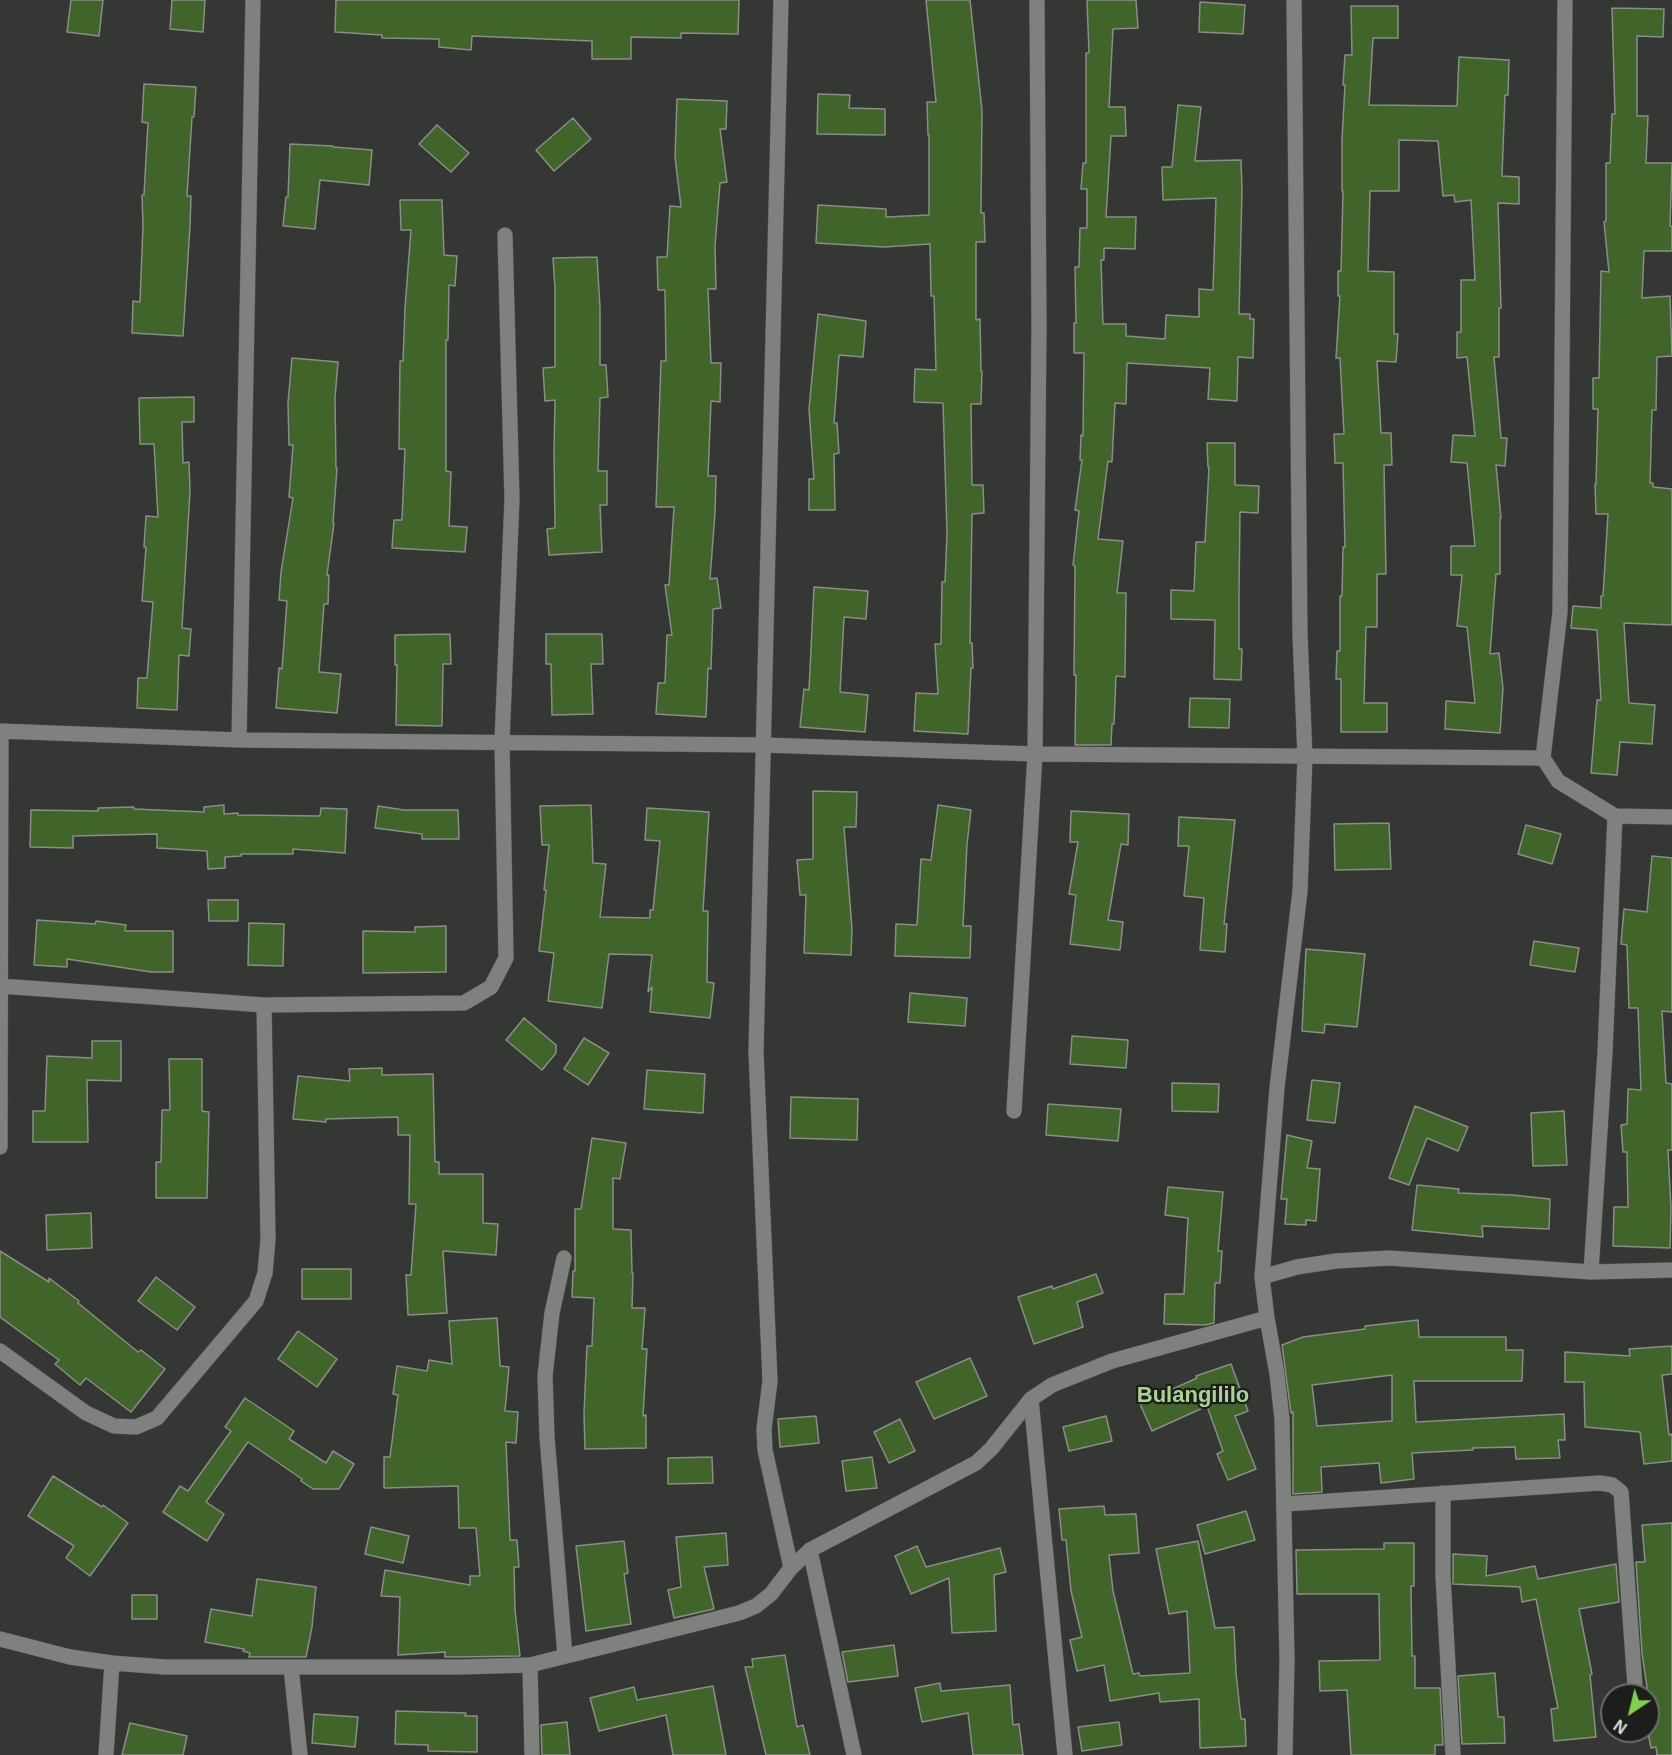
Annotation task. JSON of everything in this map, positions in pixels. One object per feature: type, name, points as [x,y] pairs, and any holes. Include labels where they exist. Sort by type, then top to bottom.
[{"type":"street","points":[[239,740],[253,0]]},
{"type":"street","points":[[782,0],[756,1052],[770,1381],[764,1429],[765,1450],[791,1568]]},
{"type":"street","points":[[1014,1111],[1035,754],[1039,339],[1037,0]]},
{"type":"street","points":[[1285,1755],[1287,1660],[1282,1419],[1262,1277],[1277,1088],[1300,891],[1305,757],[1300,634],[1294,0]]},
{"type":"street","points":[[1565,0],[1560,612],[1543,758],[1558,781],[1615,816],[1672,817]]},
{"type":"street","points":[[1,987],[264,1005],[464,1003],[491,987],[506,958],[502,741],[512,499],[505,235]]},
{"type":"street","points":[[0,1147],[1,731],[239,740],[764,745],[1035,754],[1543,758]]},
{"type":"street","points":[[1591,1272],[1605,1052],[1615,816]]},
{"type":"street","points":[[0,1351],[86,1413],[114,1426],[136,1427],[157,1418],[256,1300],[265,1273],[268,1239],[264,1005]]},
{"type":"street","points":[[564,1258],[552,1313],[545,1376],[547,1437],[565,1656]]},
{"type":"street","points":[[1262,1277],[1297,1267],[1389,1258],[1591,1272],[1672,1270]]},
{"type":"street","points":[[0,1639],[70,1657],[165,1667],[530,1665],[739,1613],[756,1606],[771,1594],[791,1568],[810,1550],[976,1463],[991,1449],[1031,1400],[1052,1385],[1112,1361],[1267,1318]]},
{"type":"street","points":[[1031,1400],[1065,1755]]},
{"type":"street","points":[[1285,1504],[1600,1483],[1612,1485],[1621,1492],[1635,1683]]},
{"type":"street","points":[[1443,1493],[1443,1576],[1453,1755]]},
{"type":"street","points":[[810,1550],[854,1755]]},
{"type":"street","points":[[106,1755],[112,1663]]},
{"type":"street","points":[[530,1665],[532,1755]]},
{"type":"street","points":[[291,1667],[300,1755]]},
{"type":"building","points":[[71,0],[103,0],[99,36],[67,32]]},
{"type":"building","points":[[172,0],[205,0],[203,32],[170,29]]},
{"type":"building","points":[[336,0],[739,0],[738,34],[681,33],[681,38],[631,37],[631,59],[592,59],[592,41],[472,36],[471,50],[439,47],[439,39],[382,38],[382,35],[335,32]]},
{"type":"building","points":[[926,0],[970,0],[982,110],[981,213],[984,213],[985,242],[976,242],[976,320],[980,319],[981,404],[971,404],[972,485],[983,485],[984,513],[972,514],[970,643],[972,643],[973,668],[971,668],[968,734],[914,731],[916,693],[938,694],[935,644],[941,644],[942,582],[945,582],[947,533],[943,403],[914,402],[915,369],[936,370],[930,244],[884,247],[816,243],[818,205],[886,209],[886,217],[929,215],[927,102],[936,102]]},
{"type":"building","points":[[1087,0],[1136,0],[1138,28],[1113,29],[1109,107],[1125,107],[1126,136],[1111,136],[1106,217],[1136,217],[1135,249],[1104,248],[1104,260],[1101,260],[1103,324],[1126,324],[1126,336],[1165,339],[1166,315],[1199,317],[1199,289],[1213,290],[1216,198],[1163,200],[1162,167],[1172,167],[1178,105],[1201,107],[1195,161],[1241,160],[1239,314],[1250,314],[1250,319],[1254,319],[1253,358],[1238,357],[1237,401],[1208,399],[1210,368],[1127,363],[1126,404],[1115,403],[1112,462],[1108,461],[1098,539],[1123,541],[1117,593],[1126,593],[1125,677],[1116,676],[1111,745],[1075,745],[1075,566],[1073,565],[1079,511],[1075,510],[1082,460],[1080,460],[1081,435],[1083,436],[1084,353],[1074,353],[1074,323],[1076,323],[1075,267],[1079,267],[1080,228],[1087,228],[1087,189],[1081,189],[1083,163],[1086,163],[1086,53],[1089,53]]},
{"type":"building","points":[[1200,2],[1245,5],[1243,34],[1199,32]]},
{"type":"building","points":[[1351,6],[1398,6],[1398,38],[1373,38],[1369,105],[1457,106],[1459,57],[1509,60],[1508,95],[1505,95],[1502,176],[1519,177],[1519,204],[1498,203],[1501,308],[1499,308],[1499,357],[1494,357],[1501,438],[1507,438],[1505,466],[1496,465],[1501,518],[1500,574],[1496,574],[1490,654],[1499,653],[1503,688],[1500,733],[1445,729],[1446,701],[1475,703],[1467,627],[1457,626],[1462,575],[1451,575],[1451,546],[1475,546],[1467,463],[1451,462],[1453,435],[1475,436],[1467,357],[1457,358],[1457,332],[1461,332],[1461,280],[1475,280],[1471,200],[1455,202],[1454,195],[1443,196],[1438,141],[1399,140],[1399,191],[1370,191],[1368,271],[1394,272],[1394,334],[1398,334],[1396,362],[1377,361],[1381,433],[1391,433],[1392,465],[1384,465],[1386,574],[1377,574],[1377,627],[1366,627],[1364,703],[1387,703],[1387,732],[1341,732],[1341,679],[1336,679],[1337,651],[1340,651],[1340,596],[1342,596],[1343,547],[1345,547],[1343,463],[1335,463],[1334,434],[1344,434],[1340,358],[1336,358],[1340,296],[1338,296],[1338,271],[1341,271],[1342,139],[1345,85],[1343,85],[1345,55],[1352,55]]},
{"type":"building","points":[[1612,8],[1664,9],[1663,37],[1637,36],[1637,116],[1648,116],[1646,163],[1672,163],[1670,226],[1672,226],[1672,251],[1644,251],[1642,298],[1670,296],[1672,356],[1657,357],[1656,410],[1652,410],[1650,483],[1653,483],[1653,487],[1672,489],[1672,625],[1624,623],[1629,703],[1655,705],[1652,744],[1620,742],[1617,775],[1591,773],[1597,700],[1601,700],[1597,630],[1571,628],[1573,606],[1601,608],[1601,596],[1603,596],[1608,514],[1596,514],[1598,409],[1593,409],[1593,378],[1599,378],[1601,271],[1609,272],[1604,222],[1606,221],[1606,163],[1610,163],[1612,114],[1615,114]]},
{"type":"building","points":[[144,84],[196,87],[187,196],[191,196],[183,336],[132,333],[133,301],[140,302],[142,195],[144,195],[148,123],[142,122]]},
{"type":"building","points":[[818,94],[850,95],[849,108],[885,109],[885,135],[817,134]]},
{"type":"building","points":[[677,99],[727,101],[726,129],[720,129],[727,182],[720,183],[715,246],[716,289],[708,289],[711,363],[721,363],[720,402],[711,401],[708,476],[716,476],[710,579],[717,578],[721,608],[713,609],[711,669],[708,668],[706,717],[656,714],[658,683],[665,683],[667,635],[672,635],[665,585],[669,585],[674,507],[656,507],[661,361],[666,361],[665,290],[658,290],[657,257],[667,257],[670,206],[681,207],[675,157]]},
{"type":"building","points":[[573,118],[591,139],[554,171],[536,150]]},
{"type":"building","points":[[437,125],[469,153],[451,172],[419,144]]},
{"type":"building","points":[[290,144],[372,150],[369,185],[320,180],[315,229],[283,226],[286,197],[288,197]]},
{"type":"building","points":[[400,200],[442,200],[444,255],[457,256],[455,286],[449,285],[448,340],[446,340],[446,471],[451,472],[449,526],[467,527],[465,552],[392,548],[394,520],[402,520],[405,449],[399,449],[400,361],[403,361],[411,230],[401,230]]},
{"type":"building","points":[[597,257],[600,365],[606,365],[608,397],[600,398],[598,471],[607,471],[607,505],[600,505],[602,552],[549,555],[547,529],[555,528],[555,400],[545,401],[543,368],[555,367],[553,258]]},
{"type":"building","points":[[818,314],[866,321],[863,357],[839,355],[834,423],[837,423],[839,453],[834,454],[835,510],[809,510],[809,479],[814,479],[809,409]]},
{"type":"building","points":[[292,358],[338,362],[335,398],[337,468],[334,523],[327,575],[329,575],[328,604],[324,604],[319,672],[341,674],[337,713],[276,708],[279,668],[282,669],[287,601],[279,600],[281,572],[293,498],[289,497],[293,445],[289,445],[288,403]]},
{"type":"building","points":[[194,397],[194,422],[182,422],[183,463],[189,462],[190,491],[182,628],[191,629],[189,656],[179,655],[177,710],[137,708],[138,678],[147,678],[153,602],[142,601],[146,516],[158,517],[154,444],[140,444],[139,398]]},
{"type":"building","points":[[1207,443],[1235,443],[1235,485],[1259,486],[1258,513],[1240,512],[1239,649],[1242,649],[1241,680],[1214,679],[1215,620],[1171,619],[1171,590],[1194,591],[1196,542],[1205,542],[1209,467]]},
{"type":"building","points":[[814,587],[868,591],[866,619],[844,617],[840,692],[868,695],[865,732],[800,727],[804,689],[809,690]]},
{"type":"building","points":[[450,634],[451,664],[443,664],[442,726],[396,725],[395,635]]},
{"type":"building","points":[[546,634],[602,634],[603,664],[591,664],[593,714],[552,715],[551,664],[546,664]]},
{"type":"building","points":[[1190,698],[1230,699],[1229,728],[1189,727]]},
{"type":"building","points":[[813,791],[857,792],[856,827],[844,827],[852,929],[851,955],[804,953],[806,895],[800,895],[797,860],[813,859]]},
{"type":"building","points":[[224,805],[224,814],[238,813],[238,815],[320,816],[321,808],[347,809],[345,853],[293,849],[293,854],[241,854],[241,856],[225,857],[225,868],[208,869],[207,851],[157,848],[157,834],[73,836],[73,848],[30,847],[31,810],[98,811],[98,808],[134,807],[134,809],[204,812],[204,807]]},
{"type":"building","points":[[591,805],[593,863],[606,864],[600,917],[650,918],[650,910],[653,910],[660,841],[645,840],[647,808],[709,812],[703,911],[708,911],[707,982],[714,983],[710,1018],[650,1012],[652,987],[648,992],[652,955],[609,954],[602,1008],[548,1001],[554,953],[539,951],[549,845],[542,845],[540,806]]},
{"type":"building","points":[[938,805],[971,810],[963,926],[971,926],[970,958],[895,956],[896,924],[917,925],[921,859],[931,860]]},
{"type":"building","points":[[378,806],[404,810],[458,810],[459,839],[422,839],[422,834],[375,828]]},
{"type":"building","points":[[1071,811],[1129,814],[1128,845],[1121,844],[1108,920],[1123,922],[1120,950],[1070,944],[1076,895],[1069,894],[1078,842],[1070,842]]},
{"type":"building","points":[[1179,817],[1235,820],[1224,924],[1227,924],[1225,952],[1200,950],[1204,898],[1184,896],[1189,846],[1178,846]]},
{"type":"building","points":[[1389,823],[1391,869],[1335,870],[1334,824]]},
{"type":"building","points":[[1526,825],[1561,834],[1552,864],[1518,854]]},
{"type":"building","points":[[1652,856],[1672,858],[1672,1012],[1662,1011],[1666,1083],[1672,1084],[1672,1150],[1668,1150],[1671,1208],[1670,1248],[1613,1246],[1614,1207],[1628,1207],[1627,1152],[1623,1152],[1621,1125],[1627,1124],[1628,1089],[1641,1090],[1638,1008],[1629,1008],[1627,945],[1621,944],[1624,909],[1647,912]]},
{"type":"building","points":[[208,900],[238,900],[238,921],[209,921]]},
{"type":"building","points":[[37,920],[95,924],[96,921],[126,925],[125,931],[173,931],[173,972],[151,972],[67,959],[67,967],[34,965]]},
{"type":"building","points":[[249,923],[284,924],[283,966],[248,965]]},
{"type":"building","points":[[446,926],[446,972],[363,973],[363,931],[415,932],[415,927]]},
{"type":"building","points":[[1534,941],[1579,948],[1575,972],[1530,965]]},
{"type":"building","points":[[1306,949],[1365,954],[1357,1027],[1325,1024],[1324,1033],[1302,1031]]},
{"type":"building","points":[[910,993],[967,998],[965,1026],[908,1022]]},
{"type":"building","points":[[524,1018],[556,1045],[556,1053],[542,1070],[506,1040]]},
{"type":"building","points":[[1072,1036],[1128,1040],[1126,1068],[1070,1064]]},
{"type":"building","points":[[584,1038],[609,1053],[588,1085],[564,1069]]},
{"type":"building","points":[[92,1041],[121,1041],[121,1081],[87,1080],[88,1142],[33,1142],[33,1111],[45,1111],[47,1056],[92,1058]]},
{"type":"building","points":[[169,1059],[202,1059],[202,1111],[209,1112],[207,1198],[156,1198],[156,1162],[161,1162],[162,1110],[170,1110]]},
{"type":"building","points":[[382,1068],[382,1075],[433,1074],[435,1162],[439,1162],[439,1174],[483,1174],[483,1223],[498,1224],[496,1255],[443,1251],[447,1313],[408,1315],[406,1275],[411,1275],[416,1204],[409,1204],[410,1135],[398,1135],[398,1117],[326,1119],[326,1122],[293,1119],[298,1076],[350,1081],[349,1069]]},
{"type":"building","points":[[647,1070],[705,1074],[703,1113],[644,1109]]},
{"type":"building","points":[[1312,1080],[1340,1083],[1335,1123],[1307,1120]]},
{"type":"building","points":[[1172,1083],[1219,1084],[1218,1112],[1172,1111]]},
{"type":"building","points":[[791,1097],[858,1099],[857,1140],[790,1138]]},
{"type":"building","points":[[1048,1104],[1121,1109],[1118,1141],[1046,1135]]},
{"type":"building","points":[[1415,1106],[1468,1127],[1458,1151],[1427,1138],[1409,1185],[1389,1178]]},
{"type":"building","points":[[1564,1111],[1567,1165],[1533,1166],[1531,1113]]},
{"type":"building","points":[[1287,1135],[1312,1141],[1307,1168],[1320,1169],[1316,1221],[1306,1220],[1306,1225],[1285,1224],[1287,1199],[1281,1199]]},
{"type":"building","points":[[592,1138],[626,1143],[620,1179],[613,1178],[613,1229],[631,1230],[632,1308],[645,1308],[642,1349],[647,1349],[643,1416],[646,1415],[646,1448],[585,1449],[587,1346],[592,1346],[594,1298],[572,1297],[573,1271],[575,1271],[575,1209],[581,1209]]},
{"type":"building","points":[[1417,1185],[1459,1189],[1458,1193],[1550,1199],[1549,1229],[1482,1226],[1483,1237],[1412,1230]]},
{"type":"building","points":[[1168,1187],[1223,1192],[1218,1251],[1222,1251],[1220,1283],[1215,1283],[1214,1323],[1205,1325],[1164,1324],[1165,1294],[1184,1294],[1188,1218],[1165,1215]]},
{"type":"building","points":[[91,1213],[92,1248],[47,1250],[46,1215]]},
{"type":"building","points":[[0,1251],[49,1282],[49,1278],[138,1352],[141,1350],[165,1369],[131,1412],[86,1378],[80,1385],[55,1364],[59,1360],[0,1317]]},
{"type":"building","points":[[302,1269],[351,1269],[351,1299],[302,1299]]},
{"type":"building","points":[[1096,1274],[1103,1293],[1077,1302],[1083,1327],[1034,1344],[1018,1297],[1052,1286],[1053,1289]]},
{"type":"building","points":[[156,1277],[195,1307],[177,1330],[138,1301]]},
{"type":"building","points":[[497,1318],[500,1366],[509,1367],[505,1411],[518,1412],[516,1443],[506,1442],[510,1540],[517,1540],[519,1567],[514,1567],[515,1610],[520,1656],[445,1657],[445,1652],[398,1655],[400,1597],[381,1596],[385,1570],[470,1585],[470,1576],[480,1576],[476,1528],[459,1528],[458,1486],[384,1488],[384,1457],[390,1457],[398,1395],[393,1394],[397,1366],[427,1371],[429,1360],[452,1364],[449,1321]]},
{"type":"building","points":[[1418,1320],[1419,1337],[1506,1337],[1506,1350],[1523,1350],[1522,1381],[1414,1381],[1416,1422],[1564,1414],[1565,1440],[1558,1440],[1560,1458],[1516,1459],[1515,1447],[1412,1453],[1414,1479],[1381,1483],[1379,1463],[1321,1467],[1322,1492],[1293,1494],[1293,1412],[1291,1413],[1282,1345],[1303,1337],[1365,1329],[1365,1326]],"holes":[[[1392,1375],[1392,1421],[1317,1426],[1312,1385]]]},
{"type":"building","points":[[298,1331],[337,1359],[317,1387],[278,1359]]},
{"type":"building","points":[[1672,1346],[1672,1374],[1662,1375],[1669,1435],[1672,1434],[1672,1461],[1644,1464],[1640,1432],[1585,1427],[1584,1382],[1565,1382],[1565,1352],[1630,1356],[1629,1349]]},
{"type":"building","points":[[970,1358],[987,1396],[934,1419],[916,1382]]},
{"type":"building","points":[[1231,1364],[1248,1411],[1235,1416],[1256,1469],[1228,1480],[1217,1454],[1223,1451],[1207,1406],[1152,1431],[1140,1404],[1197,1378],[1196,1376]]},
{"type":"building","points":[[245,1398],[294,1431],[289,1439],[326,1463],[333,1451],[354,1464],[339,1489],[313,1489],[248,1442],[206,1502],[224,1514],[207,1541],[163,1512],[180,1486],[188,1491],[231,1431],[225,1427]]},
{"type":"building","points":[[816,1416],[819,1443],[780,1447],[778,1419]]},
{"type":"building","points":[[1106,1416],[1112,1441],[1069,1451],[1063,1427]]},
{"type":"building","points":[[900,1419],[915,1451],[889,1463],[874,1432]]},
{"type":"building","points":[[712,1457],[713,1483],[668,1484],[668,1458]]},
{"type":"building","points":[[872,1457],[877,1488],[846,1491],[842,1461]]},
{"type":"building","points":[[53,1476],[102,1507],[103,1505],[128,1523],[90,1576],[66,1558],[74,1546],[28,1516]]},
{"type":"building","points":[[1104,1506],[1105,1515],[1136,1514],[1139,1553],[1109,1555],[1113,1591],[1133,1674],[1139,1673],[1140,1676],[1190,1673],[1187,1611],[1169,1614],[1156,1549],[1198,1541],[1215,1628],[1234,1627],[1236,1673],[1241,1719],[1245,1719],[1246,1746],[1200,1748],[1199,1699],[1160,1702],[1159,1693],[1110,1701],[1104,1665],[1077,1671],[1070,1640],[1082,1637],[1071,1591],[1066,1540],[1062,1540],[1059,1509]]},
{"type":"building","points":[[1246,1511],[1255,1540],[1205,1554],[1197,1525]]},
{"type":"building","points":[[1672,1523],[1672,1755],[1657,1755],[1656,1747],[1651,1748],[1650,1743],[1660,1743],[1660,1683],[1646,1683],[1642,1653],[1636,1562],[1645,1562],[1642,1525]]},
{"type":"building","points":[[371,1527],[409,1536],[403,1563],[365,1554]]},
{"type":"building","points":[[726,1533],[728,1565],[704,1567],[714,1609],[674,1618],[668,1590],[681,1587],[676,1537]]},
{"type":"building","points":[[624,1541],[628,1573],[624,1574],[631,1624],[586,1631],[576,1546]]},
{"type":"building","points":[[1384,1543],[1414,1543],[1414,1586],[1411,1586],[1415,1688],[1440,1688],[1443,1745],[1435,1745],[1435,1755],[1351,1755],[1347,1690],[1320,1691],[1319,1661],[1380,1660],[1379,1594],[1297,1594],[1296,1550],[1384,1549]]},
{"type":"building","points":[[917,1546],[926,1567],[1000,1548],[1006,1572],[994,1575],[996,1631],[952,1633],[949,1578],[911,1594],[895,1556]]},
{"type":"building","points":[[1453,1554],[1487,1556],[1486,1576],[1535,1566],[1538,1579],[1616,1564],[1619,1602],[1579,1609],[1592,1674],[1590,1675],[1596,1737],[1554,1741],[1551,1709],[1558,1708],[1536,1599],[1522,1602],[1520,1587],[1453,1584]]},
{"type":"building","points":[[257,1579],[316,1587],[306,1657],[249,1657],[250,1653],[243,1651],[244,1649],[205,1642],[211,1609],[252,1616]]},
{"type":"building","points":[[132,1595],[157,1595],[157,1619],[132,1619]]},
{"type":"building","points":[[894,1645],[898,1676],[848,1682],[842,1652]]},
{"type":"building","points":[[785,1655],[797,1727],[803,1725],[810,1755],[766,1755],[745,1667],[753,1667],[752,1659]]},
{"type":"building","points":[[1495,1673],[1498,1717],[1504,1717],[1505,1743],[1462,1744],[1458,1676]]},
{"type":"building","points":[[940,1683],[941,1691],[1010,1685],[1013,1725],[1019,1724],[1023,1755],[973,1755],[968,1713],[922,1722],[915,1688]]},
{"type":"building","points":[[713,1686],[726,1755],[673,1755],[666,1715],[599,1731],[590,1698],[634,1687],[637,1700]]},
{"type":"building","points":[[396,1711],[466,1713],[465,1716],[477,1716],[477,1752],[428,1751],[428,1745],[395,1744]]},
{"type":"building","points":[[314,1714],[358,1717],[355,1747],[312,1743]]},
{"type":"building","points":[[567,1722],[570,1755],[542,1755],[541,1725]]},
{"type":"building","points":[[1119,1722],[1122,1745],[1082,1751],[1078,1727]]},
{"type":"building","points":[[130,1723],[187,1736],[183,1755],[122,1755]]},
{"type":"district","name":"Bulangililo","points":[[1193,1396]]}]
